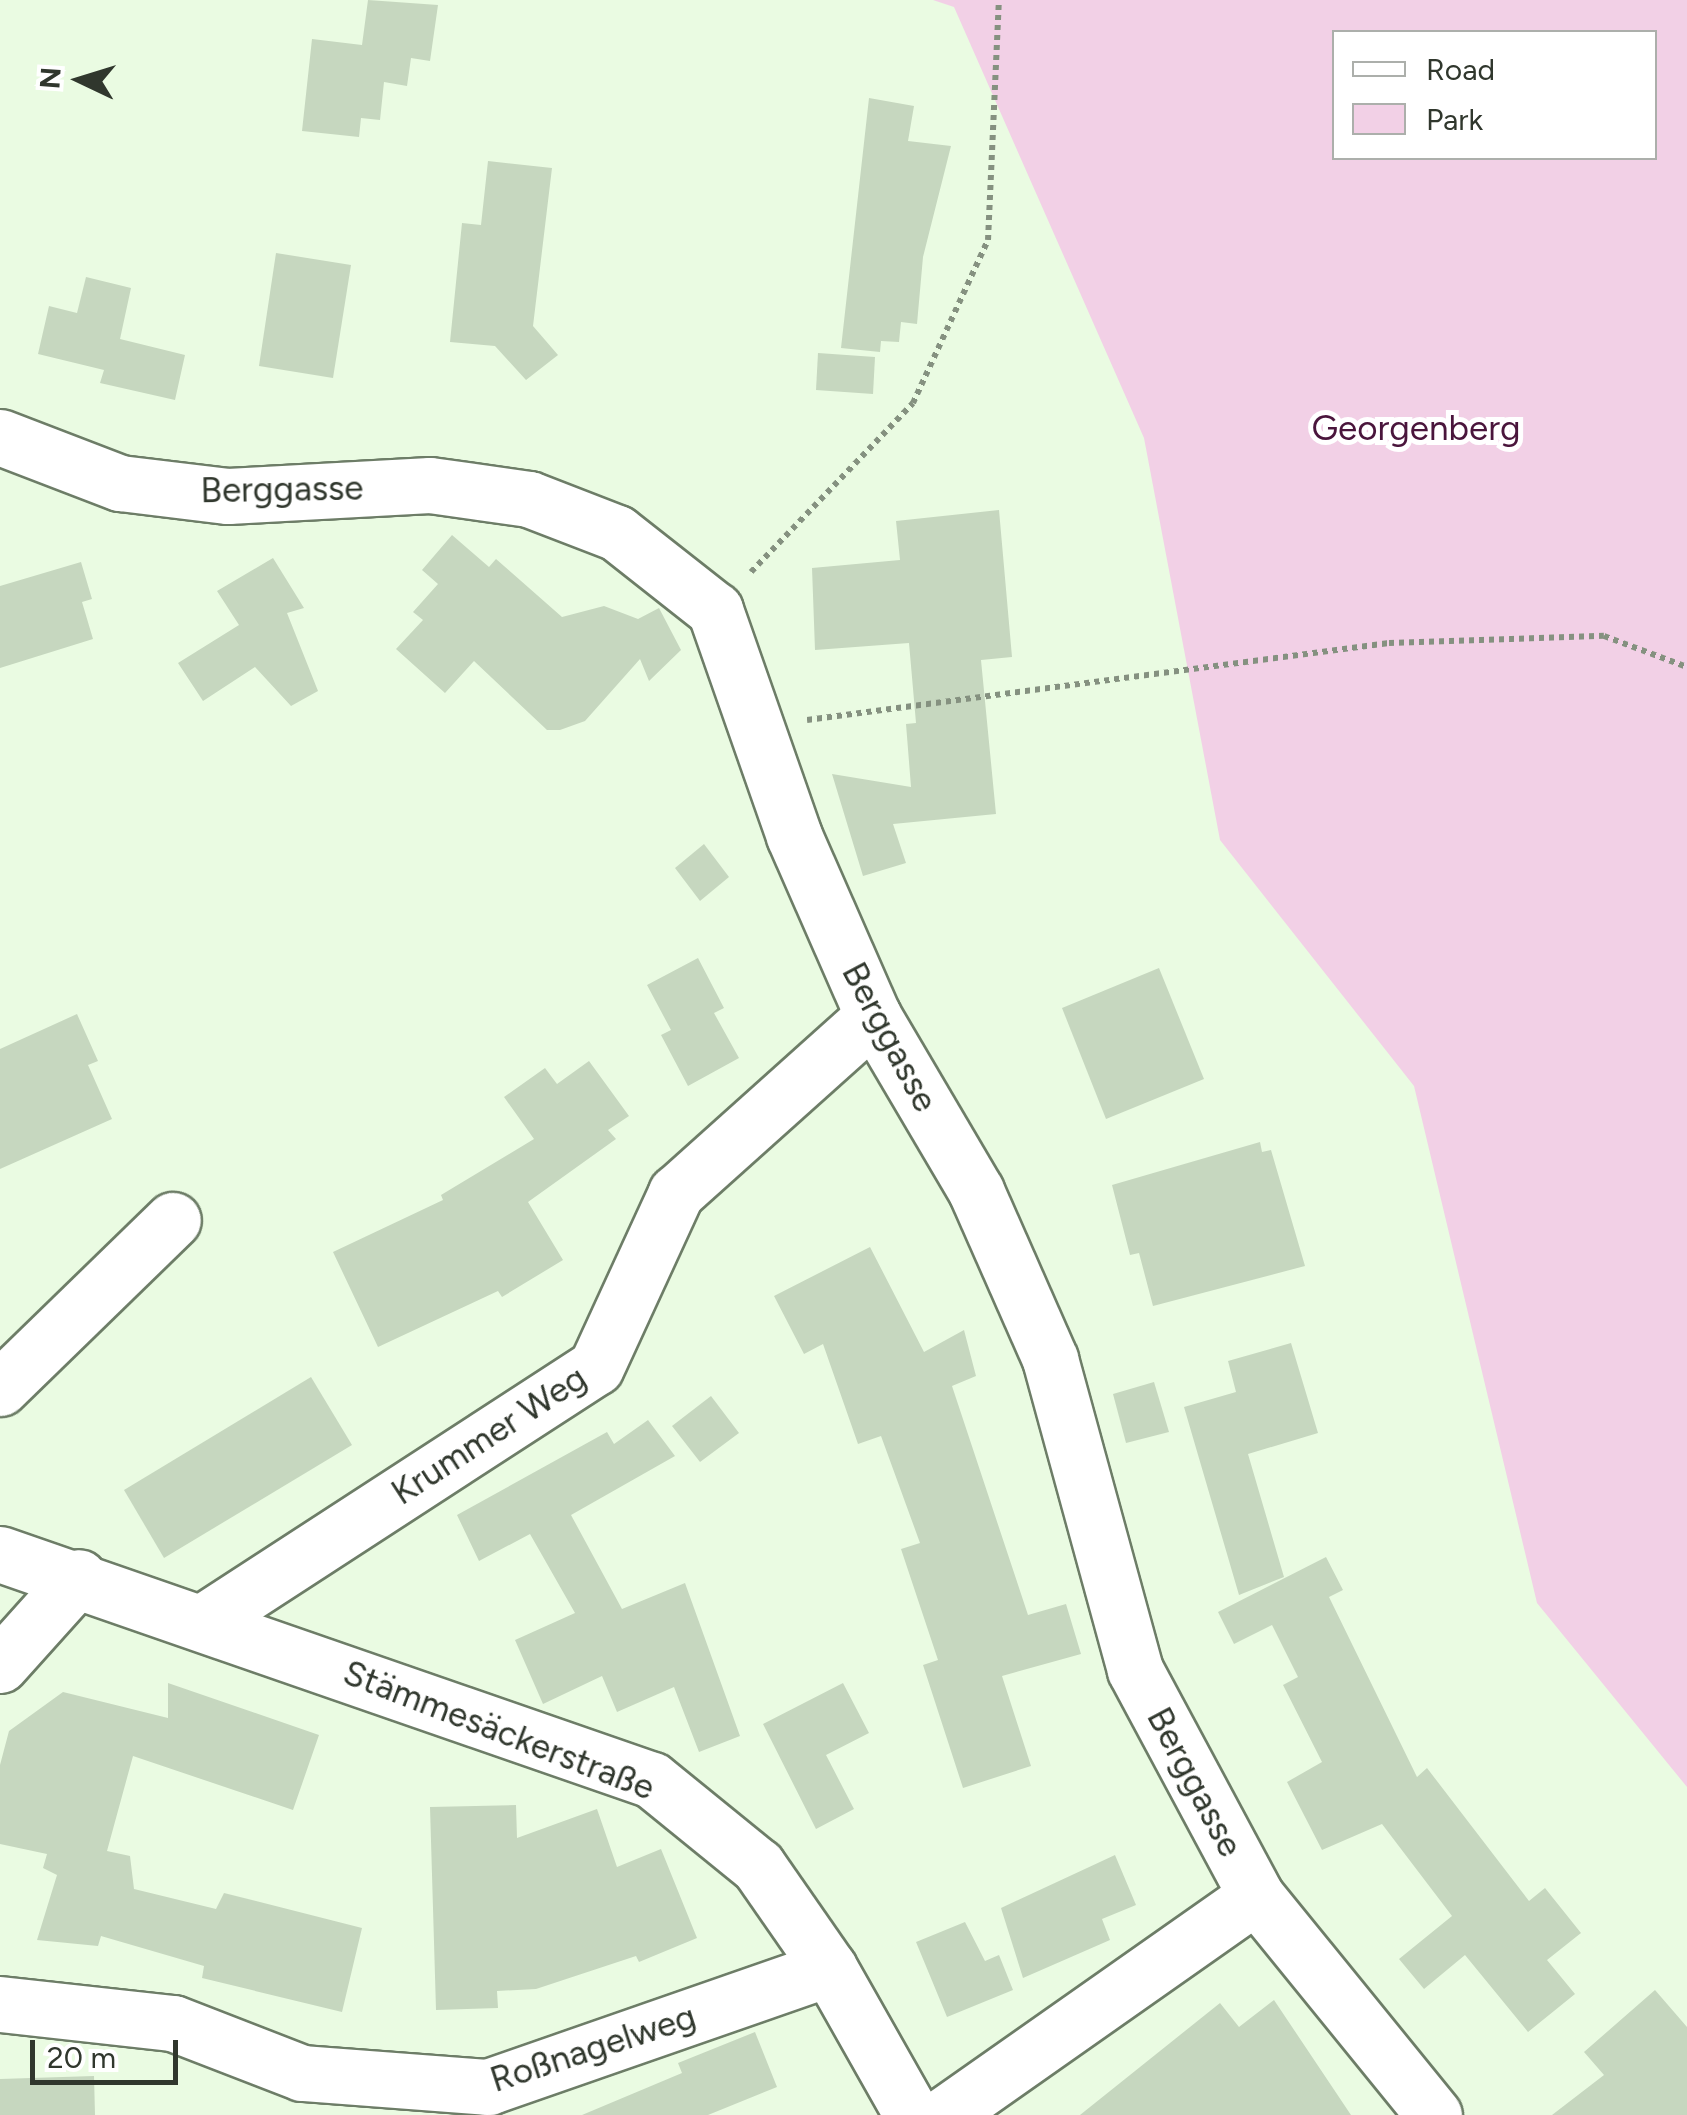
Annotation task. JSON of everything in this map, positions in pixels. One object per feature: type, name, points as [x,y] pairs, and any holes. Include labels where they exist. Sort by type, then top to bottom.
[{"type":"street","name":"Berggasse","points":[[0,438],[120,482],[210,494],[430,485],[529,499],[617,532],[715,610],[794,836],[873,1016],[976,1191],[1050,1360],[1135,1670],[1256,1896],[1434,2115]]},
{"type":"street","name":"Krummer Weg","points":[[203,1622],[596,1367],[676,1193],[873,1016]]},
{"type":"street","points":[[0,1388],[173,1220]]},
{"type":"street","name":"Stämmesäckerstraße","points":[[0,1554],[80,1577],[652,1780],[758,1866],[829,1968],[912,2115]]},
{"type":"street","points":[[0,1665],[80,1577]]},
{"type":"street","points":[[944,2115],[1256,1896]]},
{"type":"street","name":"Roßnagelweg","points":[[0,2004],[173,2023],[302,2074],[488,2087],[829,1968]]},
{"type":"path","points":[[715,610],[913,403],[988,240],[999,0]]},
{"type":"path","points":[[756,727],[1388,644],[1604,636],[1687,667]]},
{"type":"green space","name":"Georgenberg","points":[[933,0],[1687,0],[1687,1787],[1537,1603],[1414,1086],[1220,840],[1144,438],[954,7]]},
{"type":"building","points":[[368,0],[438,5],[430,61],[411,58],[407,86],[384,82],[380,120],[361,118],[359,137],[302,131],[312,39],[362,45]]},
{"type":"building","points":[[869,98],[914,106],[908,141],[951,146],[923,257],[917,324],[901,322],[899,342],[881,341],[880,352],[841,348]]},
{"type":"building","points":[[488,161],[552,168],[533,326],[558,355],[526,380],[495,346],[450,342],[462,223],[481,225]]},
{"type":"building","points":[[276,253],[351,265],[333,378],[259,366]]},
{"type":"building","points":[[86,277],[131,288],[120,339],[185,355],[175,400],[100,383],[104,370],[38,354],[49,306],[77,313]]},
{"type":"building","points":[[818,353],[875,357],[873,394],[816,390]]},
{"type":"building","points":[[999,510],[1012,657],[981,660],[996,814],[893,824],[906,863],[863,876],[832,774],[911,787],[906,724],[916,723],[909,643],[815,650],[812,568],[900,560],[896,521]]},
{"type":"building","points":[[452,535],[489,567],[496,559],[562,617],[604,606],[638,619],[659,608],[681,650],[649,681],[640,659],[585,721],[560,730],[547,730],[474,661],[445,693],[396,649],[423,620],[413,612],[438,584],[422,570]]},
{"type":"building","points":[[273,558],[304,608],[287,613],[318,691],[291,706],[255,667],[203,701],[178,663],[239,625],[217,591]]},
{"type":"building","points":[[81,562],[92,599],[82,602],[93,639],[0,668],[0,586]]},
{"type":"building","points":[[704,844],[729,877],[700,901],[675,868]]},
{"type":"building","points":[[698,958],[724,1008],[714,1013],[739,1058],[688,1086],[661,1035],[671,1030],[647,985]]},
{"type":"building","points":[[1159,968],[1204,1079],[1106,1119],[1062,1008]]},
{"type":"building","points":[[77,1014],[98,1061],[88,1065],[112,1119],[0,1169],[0,1049]]},
{"type":"building","points":[[589,1061],[629,1116],[608,1130],[616,1139],[528,1202],[563,1260],[502,1297],[498,1291],[378,1347],[333,1252],[443,1200],[441,1195],[534,1139],[504,1097],[545,1068],[557,1084]]},
{"type":"building","points":[[1260,1142],[1262,1152],[1271,1150],[1305,1266],[1153,1306],[1139,1253],[1130,1255],[1112,1185]]},
{"type":"building","points":[[870,1247],[924,1352],[964,1330],[976,1376],[952,1386],[1028,1615],[1066,1604],[1081,1654],[1002,1676],[1031,1766],[963,1788],[923,1665],[938,1660],[901,1549],[920,1543],[881,1436],[858,1444],[823,1344],[804,1354],[774,1296]]},
{"type":"building","points":[[1291,1343],[1318,1433],[1248,1454],[1284,1577],[1239,1595],[1184,1407],[1236,1392],[1228,1361]]},
{"type":"building","points":[[311,1377],[352,1445],[164,1558],[124,1490]]},
{"type":"building","points":[[1154,1382],[1169,1432],[1126,1443],[1113,1394]]},
{"type":"building","points":[[711,1396],[739,1433],[700,1462],[672,1426]]},
{"type":"building","points":[[648,1420],[675,1456],[571,1515],[622,1609],[685,1583],[740,1736],[699,1752],[674,1687],[617,1712],[602,1676],[543,1704],[515,1640],[575,1613],[530,1534],[479,1561],[457,1515],[607,1432],[614,1444]]},
{"type":"building","points":[[1326,1557],[1343,1590],[1329,1597],[1417,1777],[1427,1768],[1529,1901],[1545,1888],[1581,1933],[1547,1960],[1575,1994],[1528,2032],[1465,1955],[1424,1989],[1399,1959],[1452,1916],[1382,1824],[1322,1850],[1287,1782],[1322,1762],[1283,1685],[1298,1677],[1272,1625],[1234,1644],[1218,1612]]},
{"type":"building","points":[[168,1683],[319,1735],[293,1810],[133,1756],[107,1851],[130,1856],[134,1889],[216,1909],[224,1893],[362,1928],[342,2012],[202,1978],[204,1966],[101,1936],[98,1946],[37,1940],[57,1875],[43,1868],[47,1854],[0,1844],[0,1765],[9,1731],[63,1692],[168,1718]]},
{"type":"building","points":[[843,1683],[869,1733],[826,1755],[854,1809],[816,1829],[763,1724]]},
{"type":"building","points":[[516,1805],[517,1838],[597,1809],[617,1867],[661,1849],[697,1938],[639,1962],[636,1956],[536,1989],[497,1991],[498,2008],[436,2010],[430,1807]]},
{"type":"building","points":[[1115,1855],[1136,1905],[1102,1919],[1110,1940],[1023,1978],[1001,1908]]},
{"type":"building","points":[[965,1922],[985,1961],[999,1955],[1013,1990],[947,2017],[916,1942]]},
{"type":"building","points":[[1655,1990],[1687,2027],[1687,2115],[1552,2115],[1604,2075],[1584,2052]]},
{"type":"building","points":[[1274,2000],[1351,2115],[1080,2115],[1220,2003],[1239,2027]]},
{"type":"building","points":[[755,2032],[777,2087],[708,2115],[582,2115],[682,2073],[678,2063]]},
{"type":"building","points":[[94,2076],[95,2115],[0,2115],[0,2079]]}]
